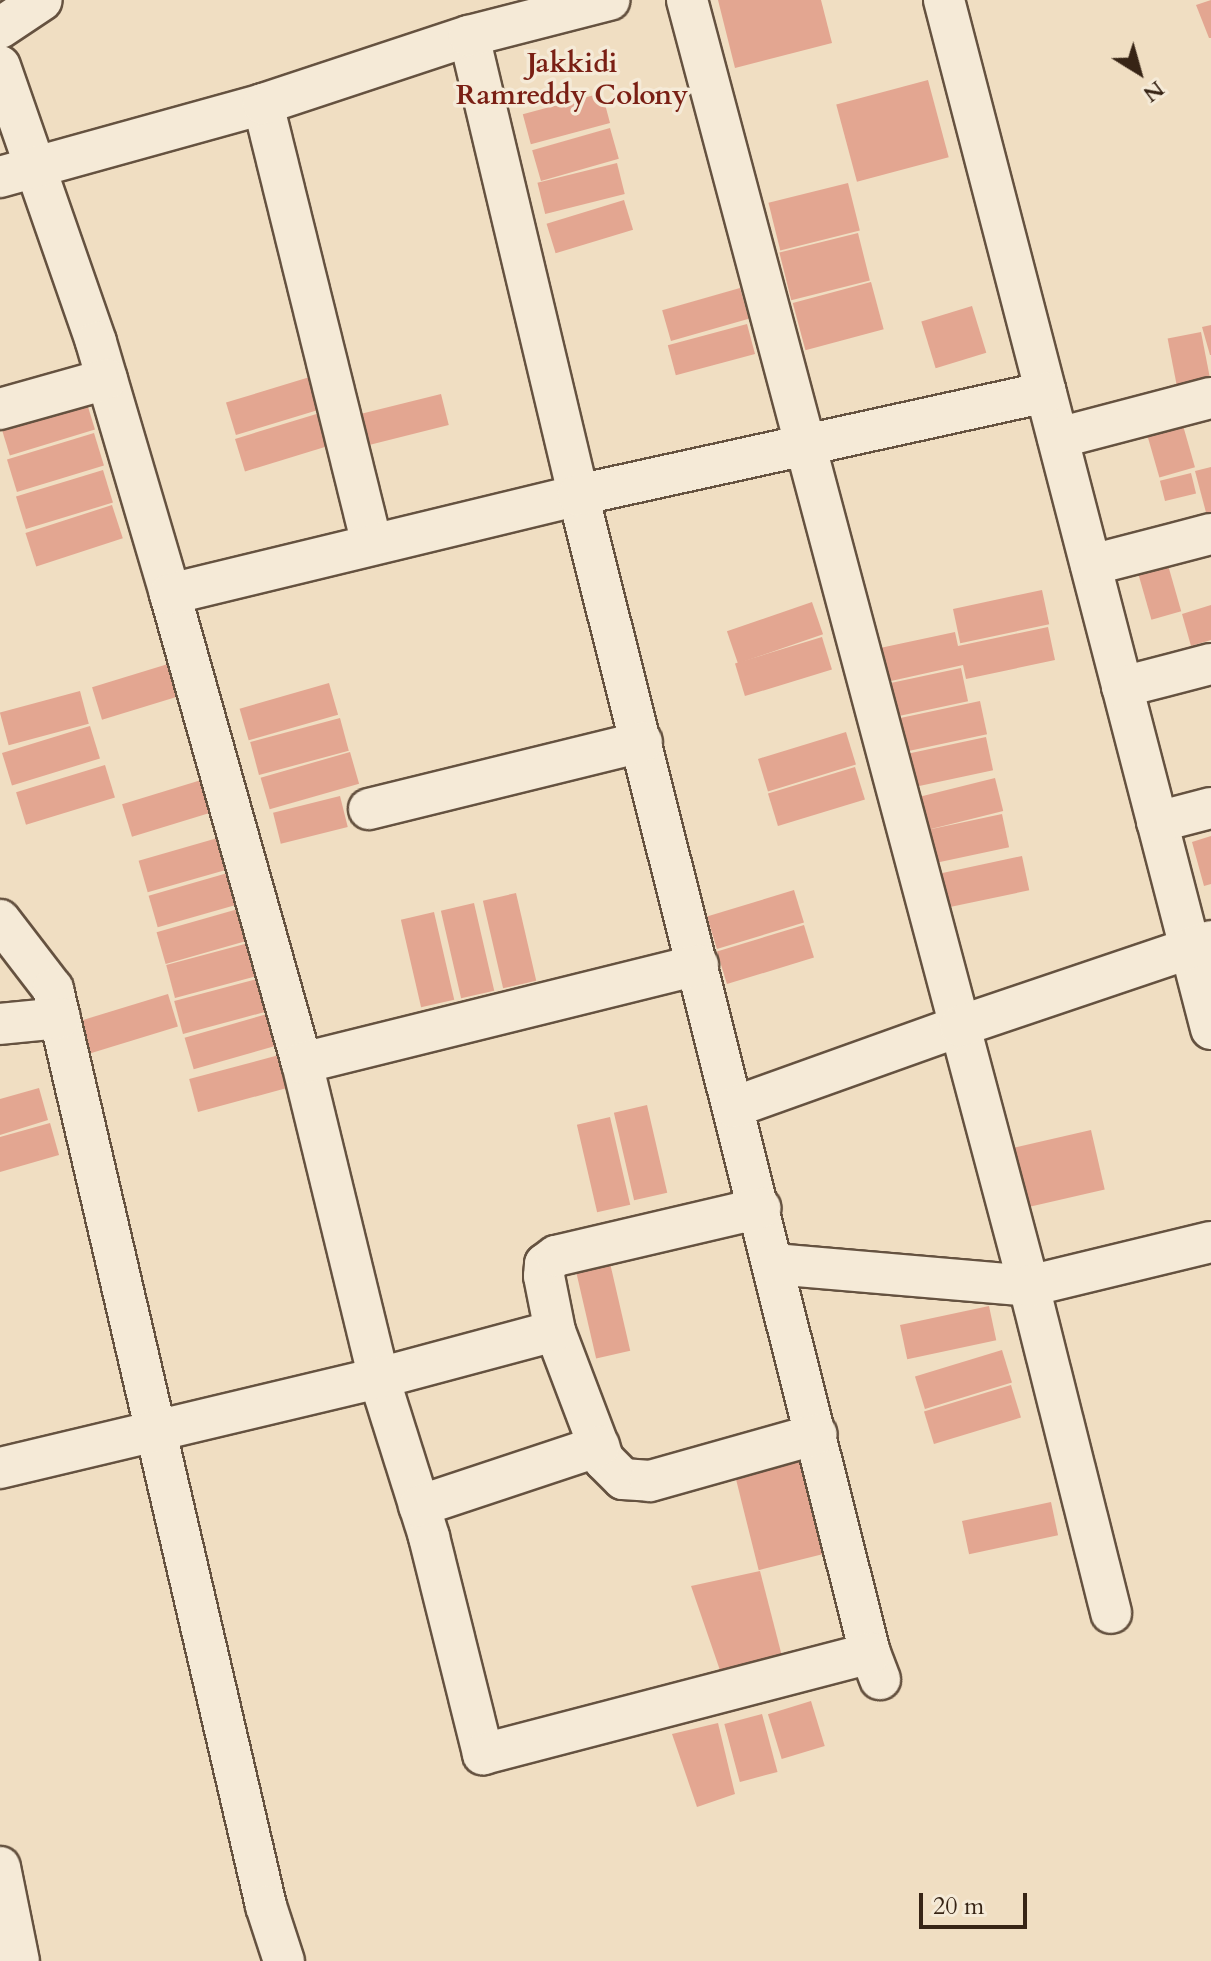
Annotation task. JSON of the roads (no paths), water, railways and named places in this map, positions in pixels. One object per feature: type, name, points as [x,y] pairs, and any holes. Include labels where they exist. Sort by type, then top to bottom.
[{"type":"street","points":[[0,28],[42,0]]},
{"type":"street","points":[[16,172],[263,104],[469,36],[609,0]]},
{"type":"street","points":[[687,0],[1029,1286],[1111,1613]]},
{"type":"street","points":[[944,0],[1157,822],[1200,944],[1211,1029]]},
{"type":"street","points":[[0,66],[16,172],[107,379],[170,594],[302,1063],[379,1378],[419,1506],[483,1754],[875,1666],[578,495],[469,36]]},
{"type":"street","points":[[263,104],[372,543]]},
{"type":"street","points":[[0,409],[107,379]]},
{"type":"street","points":[[170,594],[578,495],[1046,392]]},
{"type":"street","points":[[1058,438],[1211,398]]},
{"type":"street","points":[[1091,565],[1211,534]]},
{"type":"street","points":[[1122,687],[1211,664]]},
{"type":"street","points":[[369,809],[642,742]]},
{"type":"street","points":[[1157,822],[1211,808]]},
{"type":"street","points":[[0,920],[53,989],[266,1906],[284,1961]]},
{"type":"street","points":[[734,1107],[1200,944]]},
{"type":"street","points":[[302,1063],[698,965]]},
{"type":"street","points":[[0,1024],[60,1018]]},
{"type":"street","points":[[760,1208],[556,1256],[545,1264],[544,1276],[555,1331],[604,1460],[623,1479],[650,1481],[817,1434]]},
{"type":"street","points":[[774,1264],[1029,1286],[1209,1246]]},
{"type":"street","points":[[0,1468],[379,1378],[555,1331]]},
{"type":"street","points":[[419,1506],[599,1446]]},
{"type":"street","points":[[0,1867],[19,1961]]},
{"type":"district","name":"Jakkidi Ramreddy Colony","points":[[572,79]]}]
